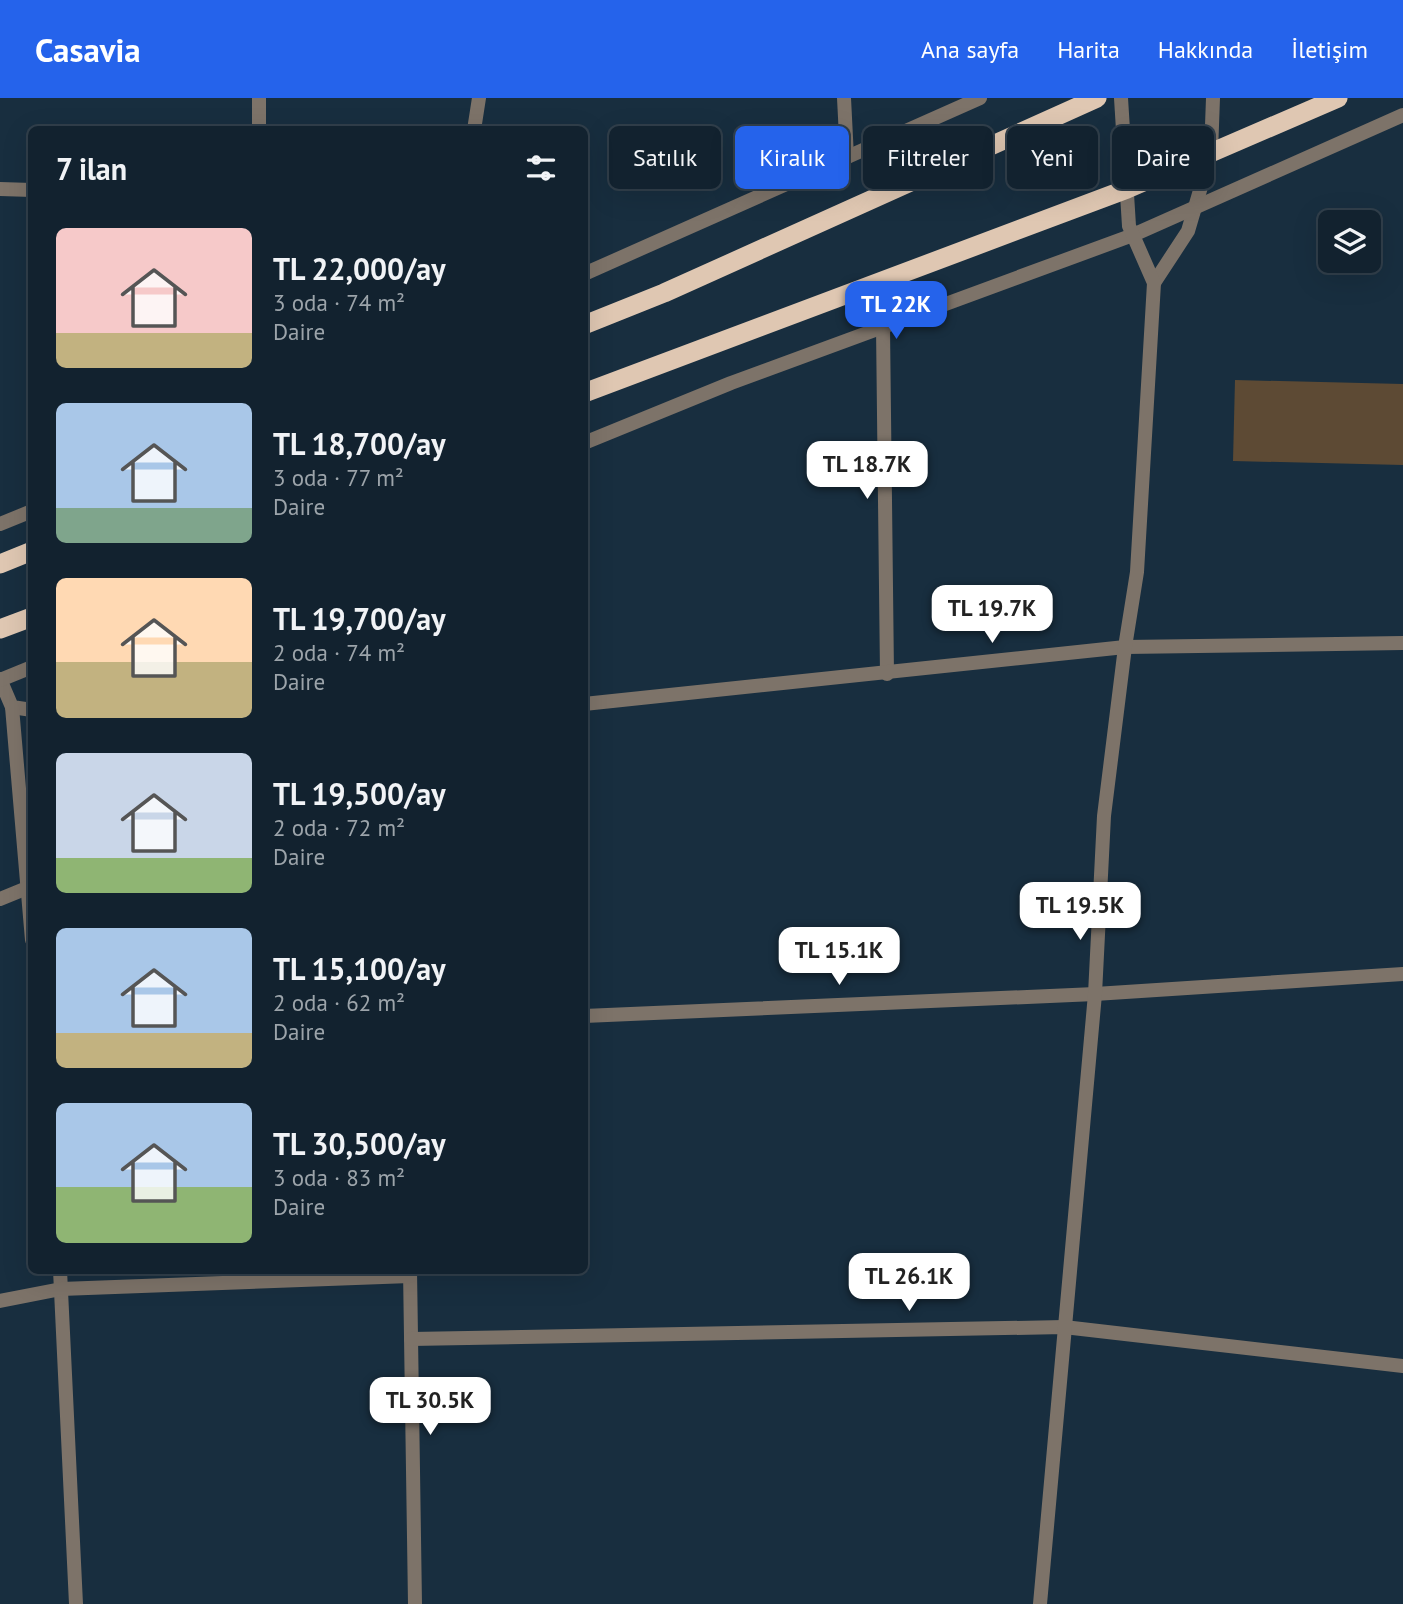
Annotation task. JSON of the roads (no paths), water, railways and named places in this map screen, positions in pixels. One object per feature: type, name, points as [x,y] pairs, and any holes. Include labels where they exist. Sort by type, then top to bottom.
[{"type":"highway","points":[[588,323],[664,293],[1097,98]]},
{"type":"highway","points":[[1214,152],[1338,98]]},
{"type":"highway","points":[[588,392],[1128,189]]},
{"type":"highway","points":[[0,564],[28,553]]},
{"type":"highway","points":[[0,629],[28,618]]},
{"type":"street","points":[[259,98],[259,126]]},
{"type":"street","points":[[475,126],[479,98]]},
{"type":"street","points":[[844,98],[845,126]]},
{"type":"street","points":[[849,156],[980,98]]},
{"type":"street","points":[[1121,98],[1123,126]]},
{"type":"street","points":[[1212,126],[1213,98]]},
{"type":"street","points":[[588,441],[731,383],[1133,235],[1403,115]]},
{"type":"street","points":[[0,189],[28,190]]},
{"type":"street","points":[[588,272],[775,189]]},
{"type":"street","points":[[1040,1604],[1095,994],[1104,817],[1137,572],[1154,283],[1129,226],[1128,189]]},
{"type":"street","points":[[1154,283],[1188,231],[1200,189]]},
{"type":"street","points":[[883,327],[887,674]]},
{"type":"street","points":[[0,524],[28,513]]},
{"type":"street","points":[[588,704],[1125,647],[1403,643]]},
{"type":"street","points":[[28,669],[0,680],[12,707],[28,898]]},
{"type":"street","points":[[12,707],[28,709]]},
{"type":"street","points":[[0,899],[27,888]]},
{"type":"street","points":[[588,1016],[1095,994],[1403,974]]},
{"type":"street","points":[[60,1274],[76,1604]]},
{"type":"street","points":[[0,1301],[61,1289],[388,1274]]},
{"type":"street","points":[[410,1274],[415,1604]]},
{"type":"street","points":[[411,1339],[1064,1327],[1403,1366]]}]
